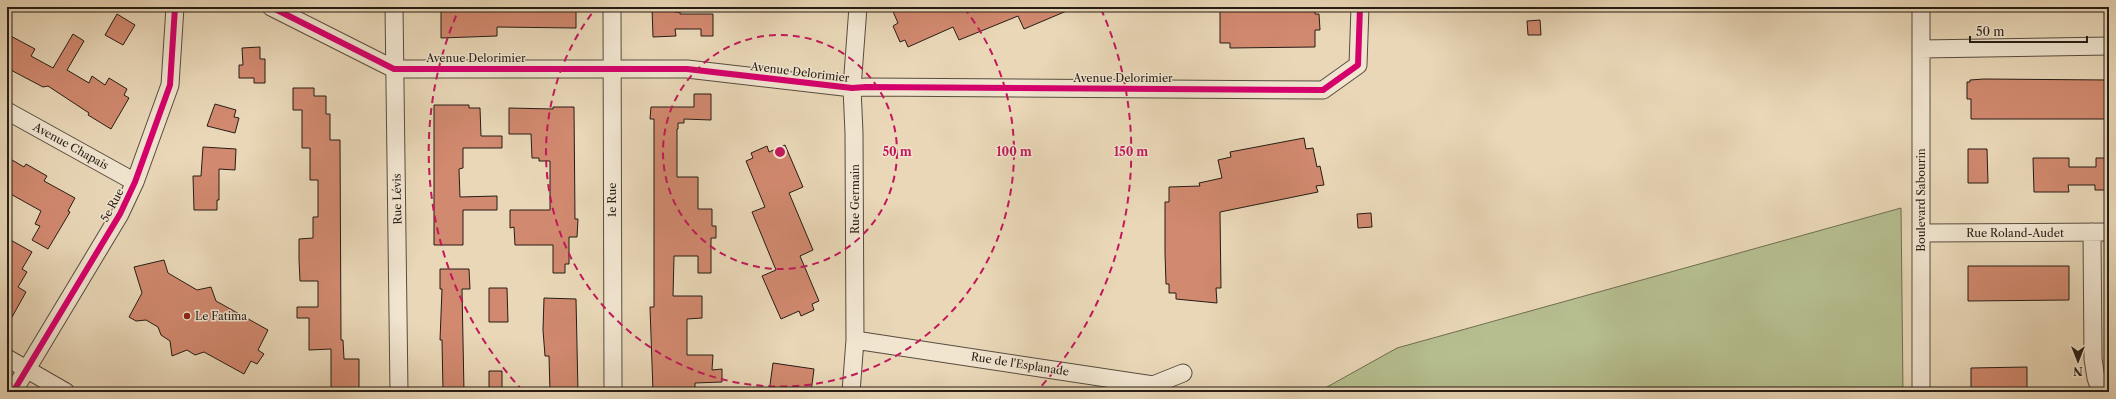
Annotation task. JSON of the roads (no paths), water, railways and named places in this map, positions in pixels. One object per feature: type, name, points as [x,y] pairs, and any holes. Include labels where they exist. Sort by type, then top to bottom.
[{"type":"street","name":"5e Rue","points":[[14,392],[120,214],[135,182],[170,84],[175,7]]},
{"type":"street","name":"Avenue Delorimier","points":[[271,7],[394,69],[687,69],[852,88],[1323,90],[1358,65],[1360,7]]},
{"type":"street","name":"Rue Lévis","points":[[394,7],[394,69],[400,293],[400,392]]},
{"type":"street","name":"1e Rue","points":[[612,7],[613,392]]},
{"type":"street","name":"Rue Germain","points":[[851,392],[855,340],[854,133],[852,88],[858,7]]},
{"type":"street","name":"Boulevard Sabourin","points":[[1921,7],[1921,392]]},
{"type":"street","points":[[1921,49],[2109,46]]},
{"type":"street","name":"Avenue Chapais","points":[[7,111],[135,182]]},
{"type":"street","points":[[2092,232],[2093,359],[2096,378],[2102,392]]},
{"type":"street","name":"Rue Roland-Audet","points":[[1921,233],[2109,232]]},
{"type":"street","name":"Rue de l'Esplanade","points":[[855,340],[1153,384],[1182,373]]},
{"type":"street","points":[[7,358],[66,392]]},
{"type":"place","name":"Le Fatima","points":[[187,316]]}]
